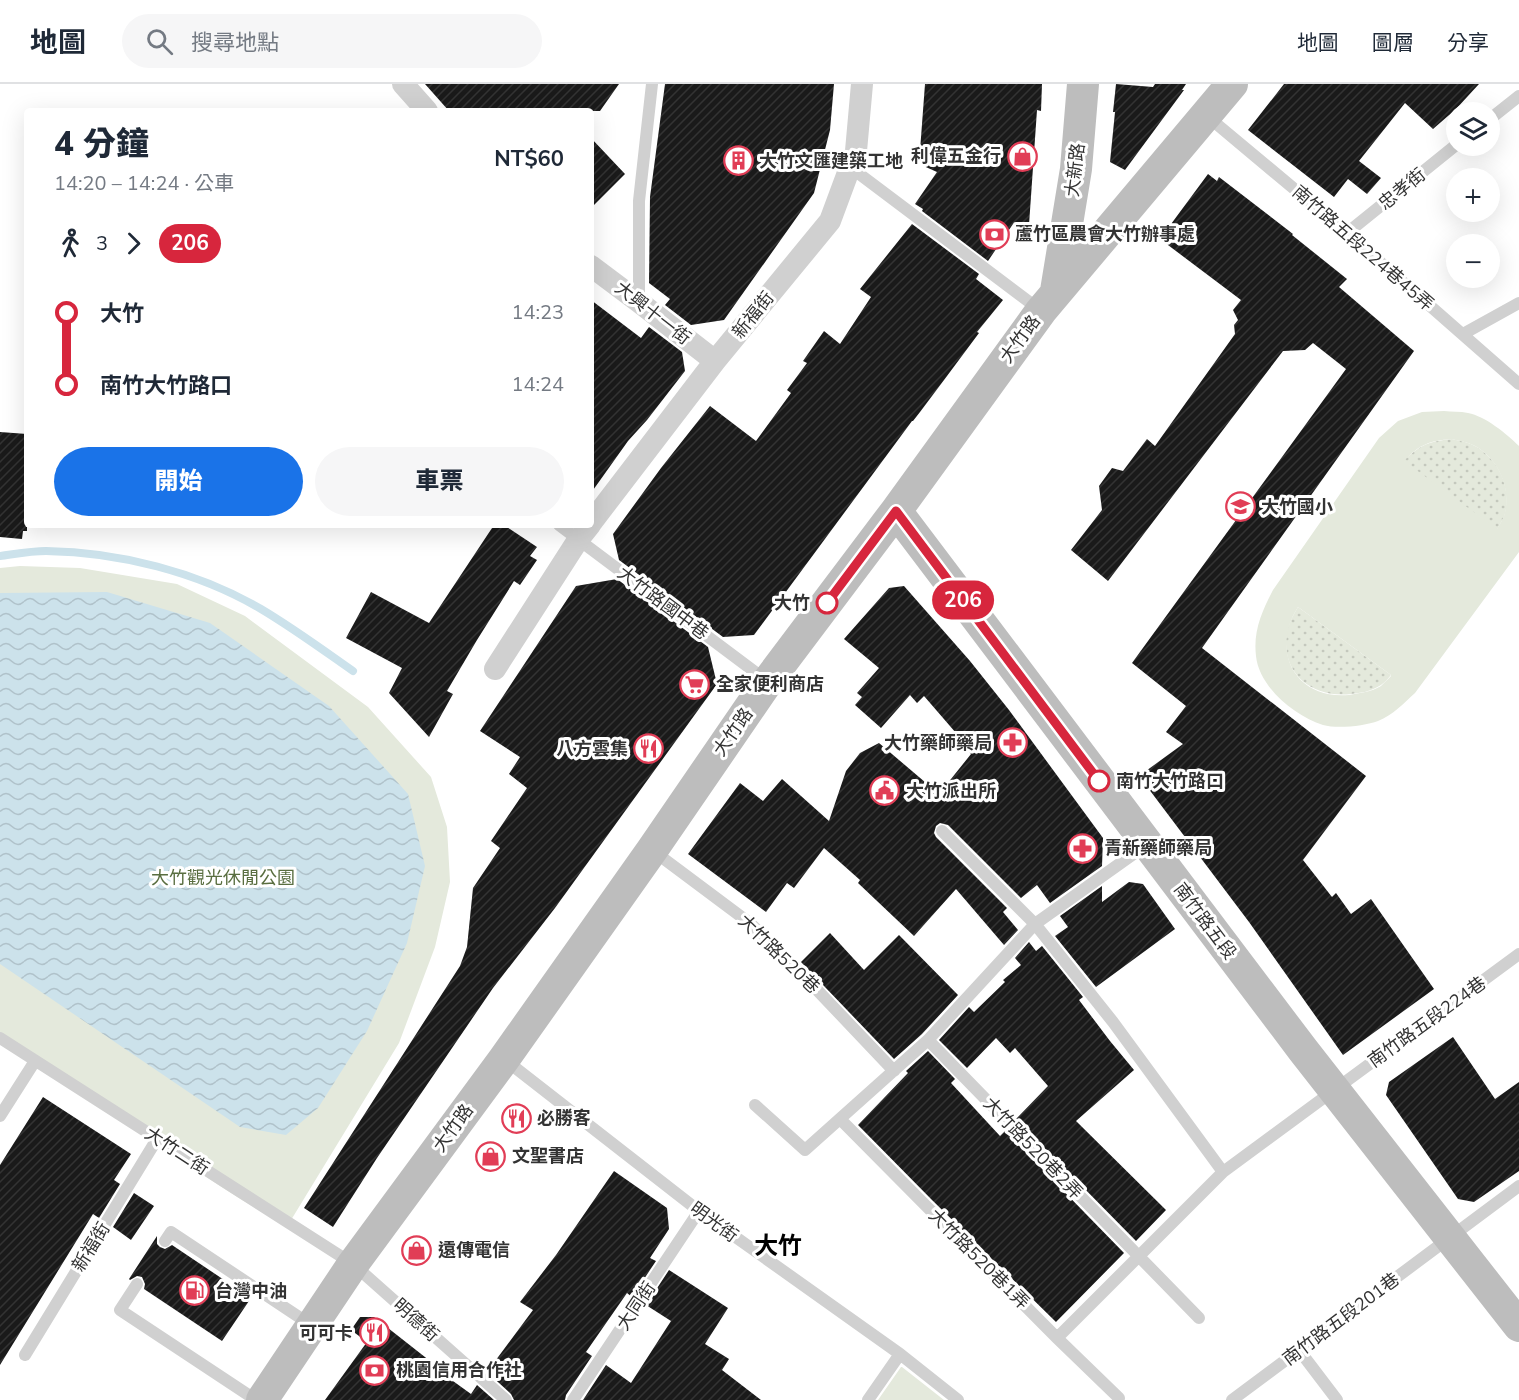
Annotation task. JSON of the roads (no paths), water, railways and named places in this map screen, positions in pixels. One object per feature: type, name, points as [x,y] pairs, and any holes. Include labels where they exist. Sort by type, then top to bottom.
[{"type":"main road","name":"大新路","points":[[1048,301],[1076,169],[1083,84]]},
{"type":"main road","name":"大竹路","points":[[262,1400],[353,1264],[504,1059],[768,681],[896,511],[1048,301],[1233,84]]},
{"type":"main road","name":"南竹路五段","points":[[896,511],[1334,1090],[1519,1326]]},
{"type":"street","points":[[403,84],[424,108]]},
{"type":"street","name":"新福街","points":[[594,519],[715,361],[830,221],[856,151],[862,84]]},
{"type":"street","name":"大興十一街","points":[[594,268],[715,361]]},
{"type":"street","name":"新福街","points":[[495,669],[586,529]]},
{"type":"lane","points":[[639,302],[639,201],[652,84]]},
{"type":"lane","points":[[1500,111],[1519,96]]},
{"type":"lane","name":"南竹路五段224巷45弄","points":[[1206,115],[1347,233],[1519,384]]},
{"type":"lane","name":"忠孝街","points":[[1347,233],[1446,154]]},
{"type":"lane","points":[[850,167],[1048,301]]},
{"type":"lane","points":[[1463,334],[1519,303]]},
{"type":"lane","name":"大竹路國中巷","points":[[586,529],[768,681]]},
{"type":"lane","points":[[942,831],[1035,924],[1113,1022],[1223,1172]]},
{"type":"lane","points":[[755,1105],[805,1150],[928,1040],[1035,924],[1147,845]]},
{"type":"lane","name":"大竹路520巷","points":[[652,850],[751,924],[800,971],[894,1071]]},
{"type":"lane","name":"南竹路五段224巷","points":[[1334,1090],[1519,954]]},
{"type":"lane","name":"大竹二街","points":[[0,1038],[353,1264]]},
{"type":"lane","name":"大竹路520巷2弄","points":[[928,1040],[1198,1318]]},
{"type":"lane","name":"明光街","points":[[504,1059],[699,1211],[900,1354],[958,1400]]},
{"type":"lane","points":[[0,1116],[35,1061]]},
{"type":"lane","points":[[1057,1338],[1223,1172],[1334,1090]]},
{"type":"lane","name":"大竹路520巷1弄","points":[[840,1119],[1119,1398]]},
{"type":"lane","name":"新福街","points":[[25,1354],[157,1139]]},
{"type":"lane","name":"南竹路五段201巷","points":[[1232,1400],[1519,1186]]},
{"type":"lane","name":"大同街","points":[[573,1400],[699,1211]]},
{"type":"lane","points":[[165,1241],[171,1232],[312,1326]]},
{"type":"lane","name":"明德街","points":[[353,1264],[506,1400]]},
{"type":"lane","points":[[137,1284],[120,1310],[256,1400]]},
{"type":"lane","points":[[1299,1350],[1337,1400]]},
{"type":"lane","points":[[867,1400],[900,1354]]},
{"type":"water","name":"大竹觀光休閒公園","points":[[107,592],[210,623],[329,706],[408,794],[425,866],[407,943],[367,1031],[318,1108],[286,1135],[240,1127],[0,964],[0,593]]},
{"type":"waterway","points":[[0,556],[40,551],[74,552],[129,560],[185,575],[211,584],[261,609],[353,671]]},
{"type":"place","name":"利偉五金行","points":[[1022,156]]},
{"type":"place","name":"大竹文匯建築工地","points":[[738,161]]},
{"type":"place","name":"蘆竹區農會大竹辦事處","points":[[994,234]]},
{"type":"place","name":"大竹國小","points":[[1240,507]]},
{"type":"place","name":"大竹","points":[[827,603]]},
{"type":"place","name":"全家便利商店","points":[[695,684]]},
{"type":"place","name":"大竹藥師藥局","points":[[1013,743]]},
{"type":"place","name":"八方雲集","points":[[649,749]]},
{"type":"place","name":"南竹大竹路口","points":[[1099,781]]},
{"type":"place","name":"大竹派出所","points":[[885,791]]},
{"type":"place","name":"青新藥師藥局","points":[[1083,848]]},
{"type":"place","name":"必勝客","points":[[516,1118]]},
{"type":"place","name":"文聖書店","points":[[491,1156]]},
{"type":"place","name":"遠傳電信","points":[[417,1250]]},
{"type":"place","name":"台灣中油","points":[[194,1291]]},
{"type":"place","name":"可可卡","points":[[374,1333]]},
{"type":"place","name":"桃園信用合作社","points":[[375,1370]]},
{"type":"district","name":"大竹","points":[[778,1246]]}]
